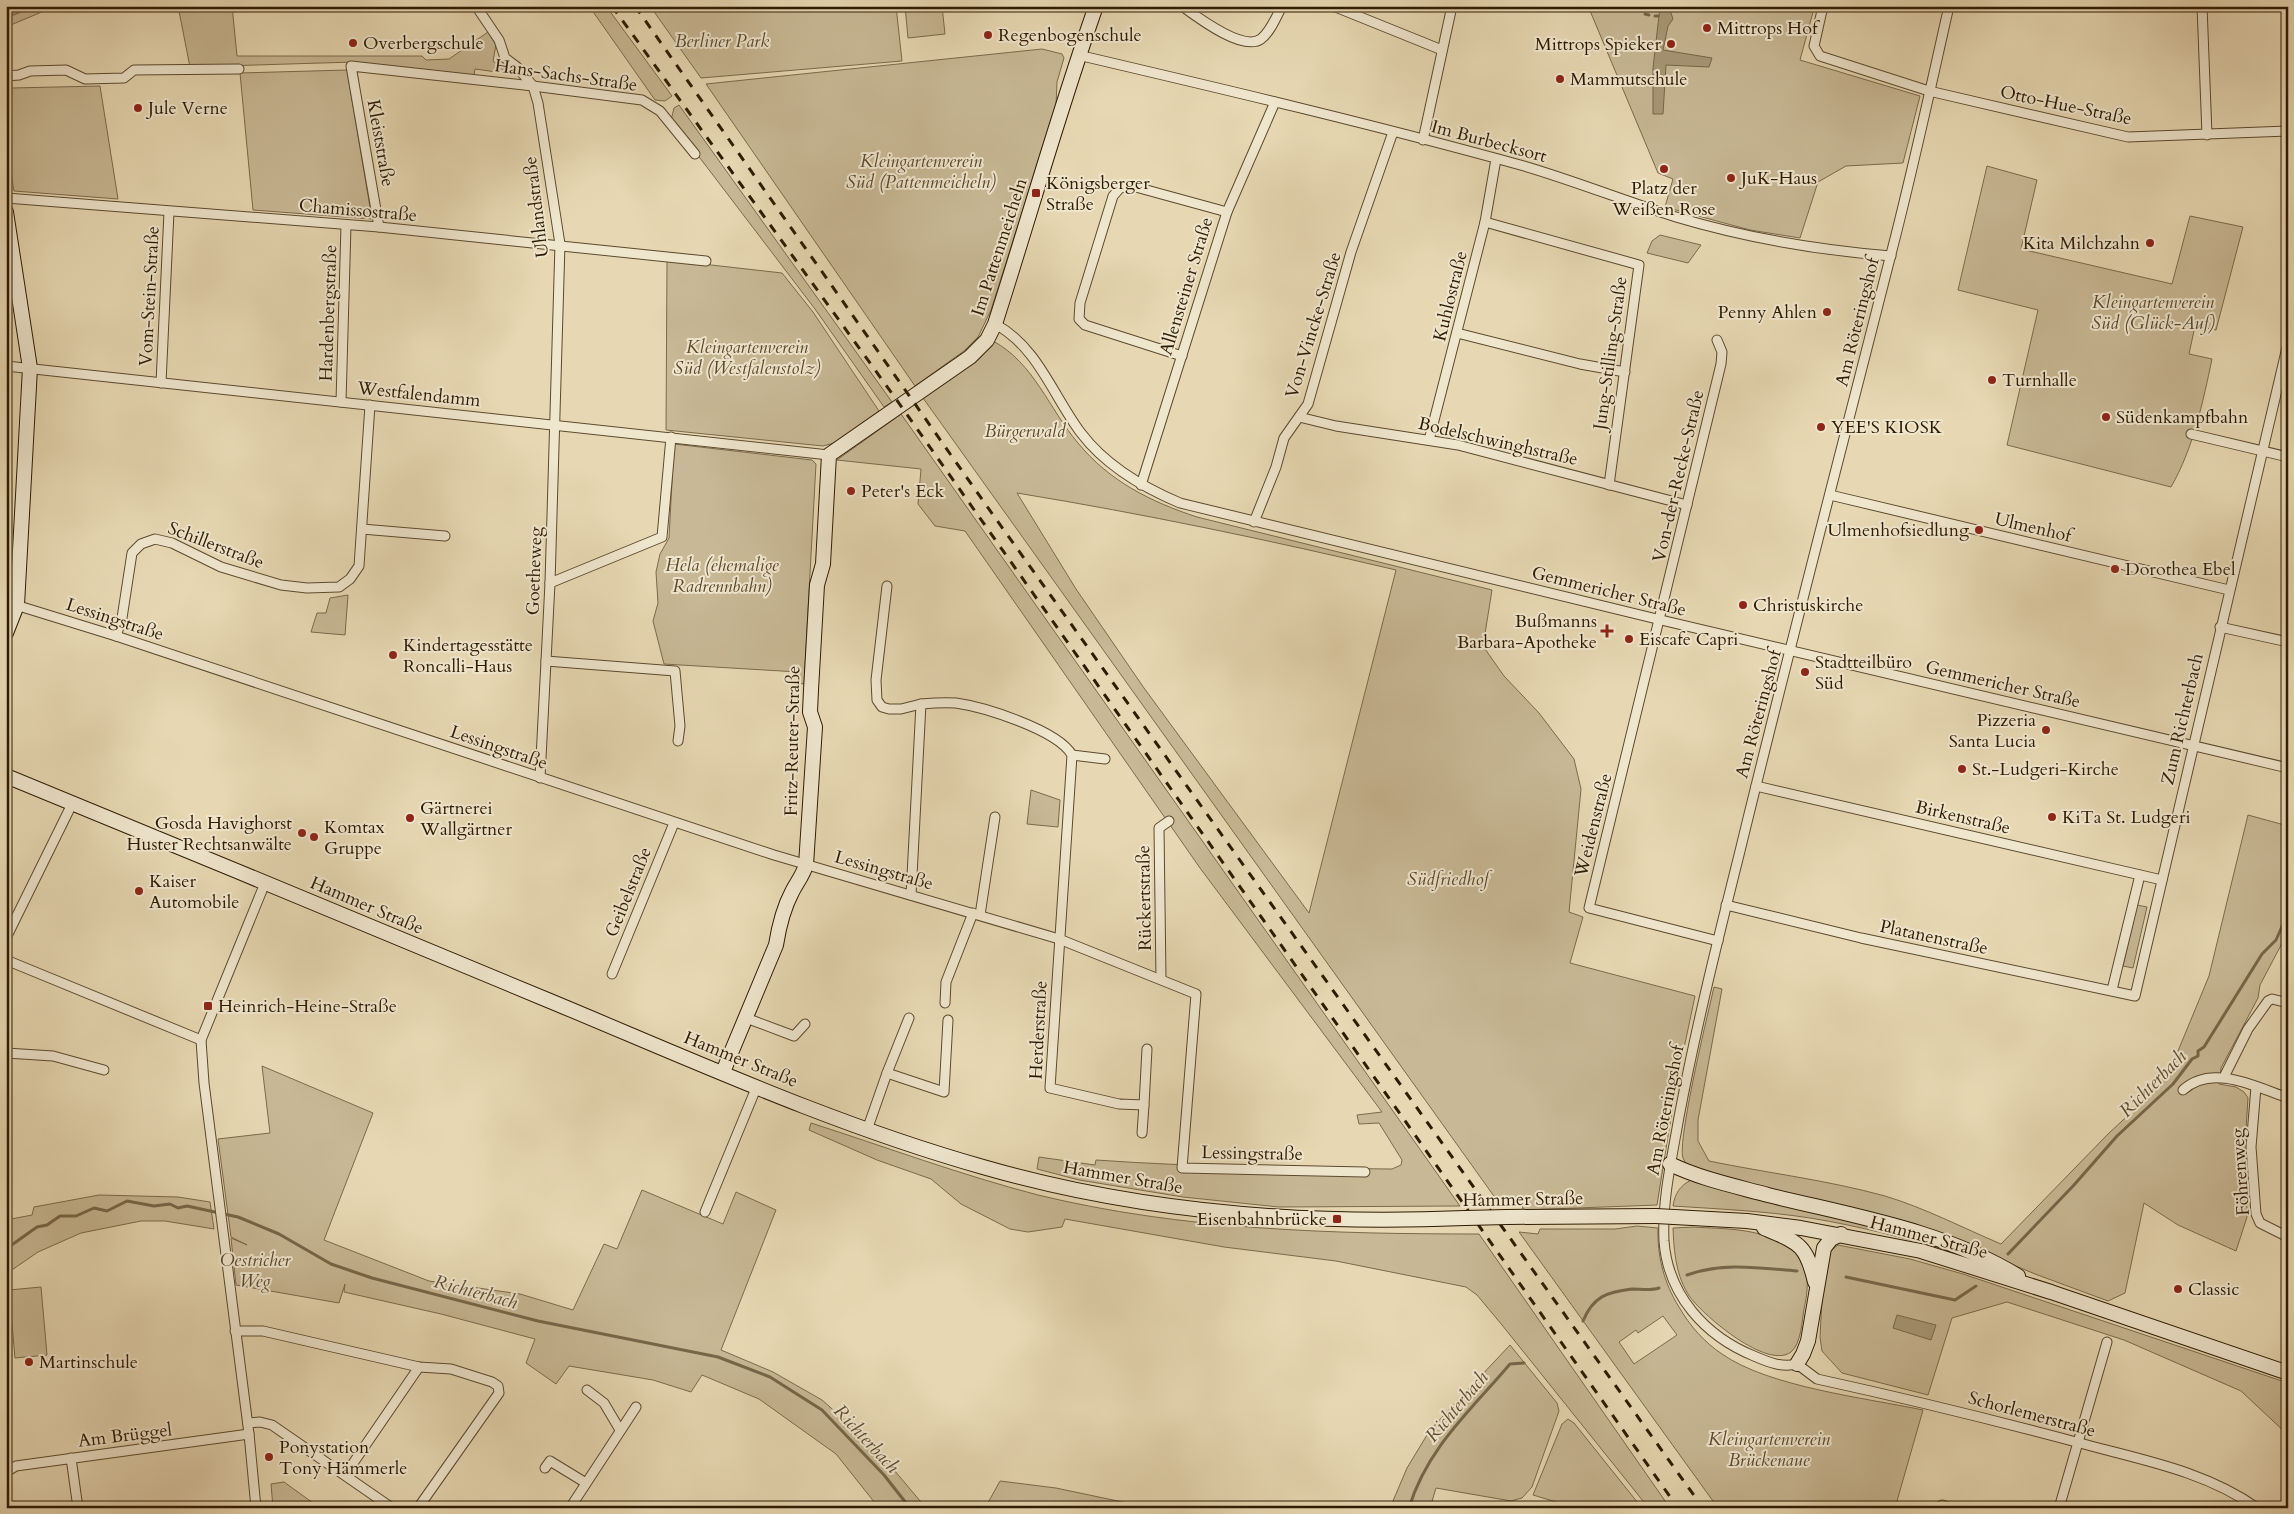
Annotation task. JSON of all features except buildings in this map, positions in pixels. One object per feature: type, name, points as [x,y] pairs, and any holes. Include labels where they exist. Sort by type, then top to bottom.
[{"type":"main road","name":"Im Pattenmeicheln","points":[[829,455],[970,357],[987,340],[995,324],[1078,55],[1096,6]]},
{"type":"main road","points":[[6,212],[30,368],[12,604],[6,633]]},
{"type":"main road","name":"Fritz-Reuter-Straße","points":[[723,1072],[776,945],[779,922],[792,891],[802,879],[806,865],[815,727],[810,712],[813,647],[817,585],[823,564],[829,455]]},
{"type":"main road","name":"Hammer Straße","points":[[6,776],[757,1086],[867,1130],[982,1167],[1123,1199],[1266,1217],[1408,1220],[1656,1216],[1747,1221],[1842,1234],[1921,1251],[2038,1288],[2288,1373]]},
{"type":"main road","points":[[1670,1164],[1702,1178],[1892,1224],[1964,1248],[1991,1260],[2038,1288]]},
{"type":"main road","points":[[1747,1221],[1786,1237],[1798,1245],[1809,1256],[1816,1286]]},
{"type":"main road","points":[[1797,1364],[1808,1341],[1824,1248],[1830,1239],[1842,1234]]},
{"type":"street","name":"Uhlandstraße","points":[[476,6],[500,40],[505,58],[517,67],[533,86],[538,103],[560,244],[556,425]]},
{"type":"street","points":[[1182,6],[1216,28],[1249,42],[1259,40],[1267,33],[1282,6]]},
{"type":"street","points":[[1333,6],[1352,10],[1442,50]]},
{"type":"street","points":[[1423,140],[1452,6]]},
{"type":"street","name":"Otto-Hue-Straße","points":[[1823,6],[1814,46],[1817,54],[1929,91],[2128,137],[2288,130]]},
{"type":"street","name":"Am Röteringshof","points":[[1797,1364],[1784,1366],[1769,1362],[1730,1344],[1703,1324],[1680,1295],[1669,1269],[1664,1243],[1664,1206],[1670,1164],[1693,1046],[1726,905],[1891,256],[1949,6]]},
{"type":"street","points":[[2202,6],[2207,135]]},
{"type":"street","name":"Im Burbecksort","points":[[1078,55],[1276,102],[1496,159],[1564,178],[1676,217],[1718,228],[1810,247],[1891,256]]},
{"type":"street","name":"Hans-Sachs-Straße","points":[[351,66],[642,100],[660,111],[695,154]]},
{"type":"street","name":"Kleiststraße","points":[[351,66],[379,227]]},
{"type":"street","points":[[6,76],[19,76],[30,71],[66,70],[85,79],[124,78],[134,70],[239,69]]},
{"type":"street","name":"Allensteiner Straße","points":[[1141,485],[1227,212],[1276,102]]},
{"type":"street","name":"Von-Vincke-Straße","points":[[1254,522],[1276,467],[1284,438],[1308,404],[1351,252],[1393,132]]},
{"type":"street","name":"Kuhlostraße","points":[[1429,440],[1485,222],[1496,159]]},
{"type":"street","points":[[1182,356],[1085,325],[1079,319],[1080,303],[1113,196],[1120,188],[1132,186],[1227,212]]},
{"type":"street","name":"Chamissostraße","points":[[6,198],[379,227],[560,244],[706,262]]},
{"type":"street","name":"Vom-Stein-Straße","points":[[162,383],[169,212]]},
{"type":"street","name":"Jung-Stilling-Straße","points":[[1485,222],[1637,263],[1640,267],[1609,485]]},
{"type":"street","name":"Hardenbergstraße","points":[[342,402],[346,225]]},
{"type":"street","name":"Gemmericher Straße","points":[[995,324],[1012,333],[1028,350],[1082,434],[1098,452],[1141,485],[1180,503],[1661,620],[2288,768]]},
{"type":"street","points":[[1457,334],[1580,364],[1625,372]]},
{"type":"street","name":"Von-der-Recke-Straße","points":[[1661,620],[1721,364],[1722,352],[1717,340]]},
{"type":"street","name":"Zum Richterbach","points":[[2135,996],[2220,627],[2286,360],[2288,343]]},
{"type":"street","name":"Westfalendamm","points":[[6,366],[829,455]]},
{"type":"street","name":"Schillerstraße","points":[[116,636],[122,618],[128,566],[132,553],[141,544],[155,539],[163,539],[221,567],[281,585],[325,589],[338,587],[350,579],[359,566],[370,404]]},
{"type":"street","name":"Bodelschwinghstraße","points":[[1299,418],[1336,426],[1458,445],[1687,505]]},
{"type":"street","name":"Goetheweg","points":[[540,778],[556,425]]},
{"type":"street","points":[[2192,434],[2288,457]]},
{"type":"street","points":[[550,582],[662,537],[671,437]]},
{"type":"street","name":"Ulmenhof","points":[[1830,495],[2229,590]]},
{"type":"street","points":[[362,529],[445,536]]},
{"type":"street","points":[[887,586],[876,680],[877,700],[882,707],[888,710],[901,710],[920,704],[956,703],[990,712],[1048,735],[1065,745],[1072,755],[1059,939]]},
{"type":"street","name":"Lessingstraße","points":[[12,604],[116,636],[806,865],[911,894],[1059,939],[1161,979],[1196,994],[1182,1168],[1365,1172]]},
{"type":"street","name":"Weidenstraße","points":[[1661,620],[1589,908],[1718,941]]},
{"type":"street","points":[[2220,627],[2288,642]]},
{"type":"street","points":[[546,661],[675,671],[680,726],[678,741]]},
{"type":"street","points":[[911,894],[920,704]]},
{"type":"street","points":[[1072,755],[1105,760]]},
{"type":"street","name":"Birkenstraße","points":[[1756,786],[2162,880]]},
{"type":"street","points":[[6,938],[72,804]]},
{"type":"street","points":[[945,1003],[946,982],[977,914],[995,817]]},
{"type":"street","name":"Rückertstraße","points":[[1161,979],[1159,828],[1169,821]]},
{"type":"street","name":"Geibelstraße","points":[[612,974],[674,822]]},
{"type":"street","points":[[2112,990],[2140,875]]},
{"type":"street","points":[[256,1508],[248,1423],[204,1083],[201,1040],[265,883]]},
{"type":"street","name":"Platanenstraße","points":[[1726,905],[1861,938],[2135,996]]},
{"type":"street","name":"Herderstraße","points":[[1059,939],[1050,1088],[1119,1104],[1144,1105]]},
{"type":"street","points":[[6,960],[201,1040]]},
{"type":"street","points":[[2224,1077],[2244,1036],[2268,1001],[2272,998],[2288,1003]]},
{"type":"street","points":[[746,1018],[794,1036],[805,1024]]},
{"type":"street","points":[[867,1130],[909,1018]]},
{"type":"street","points":[[887,1073],[944,1092],[948,1020]]},
{"type":"street","points":[[1142,1133],[1147,1049]]},
{"type":"street","points":[[6,1053],[53,1056],[104,1070]]},
{"type":"street","points":[[2183,1090],[2198,1079],[2224,1077],[2288,1098]]},
{"type":"street","points":[[705,1212],[757,1086]]},
{"type":"street","name":"Föhrenweg","points":[[2256,1087],[2251,1147],[2256,1214],[2258,1220],[2265,1227],[2288,1237]]},
{"type":"street","points":[[235,1331],[263,1331],[419,1367],[451,1370],[492,1382],[498,1386],[499,1393],[418,1508]]},
{"type":"street","points":[[2059,1508],[2108,1342]]},
{"type":"street","name":"Schorlemerstraße","points":[[1797,1364],[1817,1379],[1974,1415],[2131,1456],[2204,1480],[2238,1494],[2256,1508]]},
{"type":"street","points":[[345,1475],[419,1367]]},
{"type":"street","points":[[587,1390],[604,1403],[620,1430]]},
{"type":"street","points":[[570,1508],[636,1407]]},
{"type":"street","points":[[248,1423],[260,1422],[272,1425],[392,1508]]},
{"type":"street","name":"Am Brüggel","points":[[6,1472],[16,1466],[249,1434]]},
{"type":"street","points":[[71,1458],[78,1508]]},
{"type":"street","points":[[550,1461],[586,1483]]},
{"type":"green space","points":[[6,6],[56,6],[6,27]]},
{"type":"green space","points":[[178,6],[232,6],[237,56],[422,56],[426,60],[449,59],[488,32],[496,45],[493,61],[502,69],[513,66],[518,75],[475,69],[474,75],[354,62],[190,67]]},
{"type":"green space","points":[[589,6],[606,6],[672,96],[665,101],[655,100]]},
{"type":"green space","name":"Berliner Park","points":[[650,6],[896,6],[902,61],[701,78]]},
{"type":"green space","points":[[905,6],[942,6],[945,34],[908,38]]},
{"type":"green space","points":[[1588,6],[1786,6],[1813,12],[1800,60],[1920,96],[1903,163],[1846,166],[1818,182],[1800,238],[1750,230],[1665,207],[1673,179],[1658,173]]},
{"type":"green space","name":"Kleingartenverein Süd (Pattenmeicheln)","points":[[1042,49],[1062,54],[1064,58],[1057,82],[1056,105],[991,310],[978,337],[964,351],[915,386],[706,84]]},
{"type":"green space","points":[[347,70],[372,219],[253,210],[240,73]]},
{"type":"green space","points":[[100,86],[118,199],[14,191],[6,147],[6,95],[11,88]]},
{"type":"green space","points":[[679,105],[892,402],[884,407],[815,309],[671,120],[674,108]]},
{"type":"green space","name":"Kleingartenverein Süd (Glück-Auf)","points":[[1987,166],[2037,180],[2021,249],[2172,284],[2190,216],[2243,227],[2216,330],[2195,326],[2189,354],[2212,359],[2201,408],[2191,441],[2171,487],[2007,445],[2038,310],[1958,290]]},
{"type":"green space","points":[[1660,235],[1701,245],[1688,263],[1647,253],[1652,241]]},
{"type":"green space","name":"Kleingartenverein Süd (Westfalenstolz)","points":[[667,260],[782,273],[813,312],[879,411],[834,443],[823,446],[666,430]]},
{"type":"green space","name":"Südfriedhof","points":[[993,341],[1020,361],[1068,430],[1090,456],[1117,479],[1147,497],[1197,517],[1492,590],[1483,646],[1504,676],[1539,713],[1574,759],[1581,789],[1569,912],[1583,917],[1570,963],[1695,996],[1676,1086],[1657,1205],[1523,1210],[1522,1202],[1501,1206],[923,398]],"holes":[[[1017,493],[1207,528],[1396,570],[1309,913],[1144,688],[1076,589]]]},
{"type":"green space","points":[[901,414],[1460,1206],[1279,1207],[1183,1197],[1079,1180],[1037,1169],[1039,1157],[1095,1165],[1096,1160],[1207,1166],[1392,1169],[1401,1165],[1402,1160],[1379,1123],[1359,1124],[1357,1115],[1382,1112],[1200,868],[965,531],[935,526],[918,504],[921,469],[837,460]]},
{"type":"green space","name":"Hela (ehemalige Radrennbahn)","points":[[674,444],[812,460],[816,464],[804,684],[797,683],[798,672],[664,664],[653,621],[658,603],[656,572],[660,554],[669,538]]},
{"type":"green space","points":[[348,595],[345,635],[311,632],[317,613],[326,613],[330,598]]},
{"type":"green space","points":[[1031,790],[1060,800],[1058,827],[1027,824]]},
{"type":"green space","points":[[2248,815],[2288,826],[2288,932],[2260,985],[2258,998],[2221,1068],[2219,1084],[2236,1087],[2244,1092],[2248,1098],[2246,1129],[2247,1217],[2236,1251],[2178,1225],[2144,1203],[2125,1293],[2108,1301],[2035,1274],[1916,1224],[1712,1175],[1696,1170],[1685,1162],[1682,1147],[1684,1128],[1714,987],[1722,989],[1698,1120],[1698,1141],[1709,1161],[1819,1181],[1885,1196],[1929,1212],[2001,1244],[2108,1134],[2151,1094],[2171,1068],[2209,976]]},
{"type":"green space","points":[[2137,905],[2147,907],[2133,968],[2123,966]]},
{"type":"green space","name":"Oestricher Weg","points":[[262,1066],[373,1113],[324,1240],[429,1281],[520,1294],[573,1310],[604,1244],[617,1249],[642,1190],[723,1224],[736,1192],[776,1210],[721,1350],[773,1372],[822,1400],[873,1445],[926,1508],[879,1508],[836,1454],[759,1399],[702,1375],[691,1392],[653,1380],[569,1366],[556,1384],[526,1363],[535,1339],[441,1314],[344,1292],[345,1284],[339,1303],[236,1285],[231,1238],[247,1245],[231,1237],[218,1139],[270,1133]]},
{"type":"green space","points":[[811,1123],[952,1170],[1038,1195],[1092,1207],[1202,1223],[1257,1228],[1368,1233],[1479,1234],[1670,1508],[1647,1506],[1502,1325],[1477,1295],[1466,1287],[1336,1261],[1224,1247],[1065,1219],[1062,1227],[1028,1232],[1010,1229],[961,1204],[931,1179],[877,1160],[809,1130]]},
{"type":"green space","points":[[1691,1180],[1883,1226],[1956,1252],[1829,1221],[1759,1212],[1673,1206],[1679,1190]]},
{"type":"green space","points":[[99,1195],[178,1197],[210,1202],[214,1229],[165,1221],[141,1221],[81,1233],[38,1252],[6,1274],[6,1220],[32,1215],[34,1207]]},
{"type":"green space","name":"Kleingartenverein Brückenaue","points":[[1637,1226],[1658,1228],[1662,1269],[1674,1298],[1698,1333],[1722,1354],[1765,1375],[1791,1383],[1847,1396],[1923,1410],[1895,1508],[1718,1508],[1519,1232],[1538,1234],[1540,1229],[1615,1229]],"holes":[[[1663,1316],[1677,1335],[1634,1364],[1619,1342],[1636,1330],[1638,1333]]]},
{"type":"green space","points":[[1693,1227],[1742,1230],[1777,1240],[1799,1253],[1807,1274],[1807,1288],[1799,1338],[1791,1352],[1780,1356],[1767,1354],[1752,1348],[1722,1327],[1697,1306],[1685,1289],[1679,1273],[1675,1255],[1673,1228]]},
{"type":"green space","points":[[1838,1245],[1910,1259],[1963,1274],[2288,1383],[2288,1435],[2241,1391],[2124,1340],[2007,1302],[1952,1318],[1928,1395],[1842,1373],[1822,1351],[1820,1337],[1822,1300],[1829,1252]]},
{"type":"green space","points":[[41,1287],[47,1355],[15,1358],[9,1290]]},
{"type":"green space","points":[[1510,1345],[1557,1403],[1559,1411],[1532,1487],[1522,1498],[1511,1501],[1436,1488],[1430,1508],[1390,1508],[1407,1468],[1430,1430]]},
{"type":"green space","points":[[1568,1419],[1574,1423],[1642,1508],[1576,1508],[1533,1495],[1562,1424]]},
{"type":"green space","points":[[1000,1481],[1056,1488],[1151,1508],[1063,1508],[1057,1505],[1050,1508],[985,1508]]},
{"type":"green space","points":[[284,1482],[320,1508],[273,1508],[271,1484]]},
{"type":"shaded area","points":[[6,6],[36,6],[6,18]]},
{"type":"shaded area","points":[[1660,7],[1670,10],[1673,19],[1668,26],[1663,50],[1712,58],[1709,67],[1666,65],[1663,114],[1653,114],[1653,68]]},
{"type":"shaded area","points":[[1897,1315],[1936,1325],[1931,1340],[1893,1328]]},
{"type":"waterway","points":[[1645,14],[1649,15]]},
{"type":"waterway","name":"Richterbach","points":[[2008,1254],[2074,1185],[2117,1136],[2173,1084],[2192,1059],[2198,1056],[2198,1051],[2204,1047],[2262,954],[2276,940],[2288,913]]},
{"type":"waterway","name":"Richterbach","points":[[6,1249],[37,1227],[47,1225],[60,1216],[76,1216],[94,1208],[107,1211],[127,1201],[154,1206],[170,1204],[178,1208],[187,1206],[238,1217],[279,1234],[331,1264],[372,1278],[538,1321],[718,1357],[770,1377],[822,1410],[884,1475],[910,1508]]},
{"type":"waterway","name":"Richterbach","points":[[1687,1275],[1714,1268],[1728,1267],[1797,1271]]},
{"type":"waterway","name":"Richterbach","points":[[1846,1277],[1955,1300],[1976,1286]]},
{"type":"waterway","name":"Richterbach","points":[[1583,1321],[1591,1306],[1608,1294],[1632,1289],[1649,1290],[1659,1288]]},
{"type":"waterway","name":"Richterbach","points":[[1409,1508],[1417,1486],[1427,1467],[1452,1431],[1510,1364],[1524,1363]]},
{"type":"railway","points":[[612,6],[896,399],[1678,1508]]},
{"type":"railway","points":[[635,6],[991,512],[1703,1508]]},
{"type":"place","name":"Mittrops Hof","points":[[1707,28]]},
{"type":"place","name":"Regenbogenschule","points":[[988,35]]},
{"type":"place","name":"Overbergschule","points":[[353,43]]},
{"type":"place","name":"Mittrops Spieker","points":[[1671,44]]},
{"type":"place","name":"Mammutschule","points":[[1560,79]]},
{"type":"place","name":"Jule Verne","points":[[138,108]]},
{"type":"place","name":"Platz der Weißen Rose","points":[[1664,169]]},
{"type":"place","name":"JuK-Haus","points":[[1731,178]]},
{"type":"place","name":"Königsberger Straße","points":[[1036,193]]},
{"type":"place","name":"Kita Milchzahn","points":[[2150,243]]},
{"type":"place","name":"Penny Ahlen","points":[[1827,312]]},
{"type":"place","name":"Turnhalle","points":[[1992,380]]},
{"type":"place","name":"Südenkampfbahn","points":[[2106,417]]},
{"type":"place","name":"YEE'S KIOSK","points":[[1821,427]]},
{"type":"place","name":"Peter's Eck","points":[[851,491]]},
{"type":"place","name":"Ulmenhofsiedlung","points":[[1979,530]]},
{"type":"place","name":"Dorothea Ebel","points":[[2115,569]]},
{"type":"place","name":"Christuskirche","points":[[1743,605]]},
{"type":"place","name":"Bußmanns Barbara-Apotheke","points":[[1607,631]]},
{"type":"place","name":"Eiscafe Capri","points":[[1629,639]]},
{"type":"place","name":"Kindertagesstätte Roncalli-Haus","points":[[393,655]]},
{"type":"place","name":"Stadtteilbüro Süd","points":[[1805,672]]},
{"type":"place","name":"Pizzeria Santa Lucia","points":[[2046,730]]},
{"type":"place","name":"St.-Ludgeri-Kirche","points":[[1962,769]]},
{"type":"place","name":"KiTa St. Ludgeri","points":[[2052,817]]},
{"type":"place","name":"Gärtnerei Wallgärtner","points":[[410,818]]},
{"type":"place","name":"Gosda Havighorst Huster Rechtsanwälte","points":[[302,833]]},
{"type":"place","name":"Komtax Gruppe","points":[[314,837]]},
{"type":"place","name":"Kaiser Automobile","points":[[139,891]]},
{"type":"place","name":"Heinrich-Heine-Straße","points":[[208,1006]]},
{"type":"place","name":"Eisenbahnbrücke","points":[[1337,1219]]},
{"type":"place","name":"Classic","points":[[2178,1289]]},
{"type":"place","name":"Martinschule","points":[[29,1362]]},
{"type":"place","name":"Ponystation Tony Hämmerle","points":[[269,1457]]},
{"type":"park label","name":"Bürgerwald","points":[[1025,431]]}]
